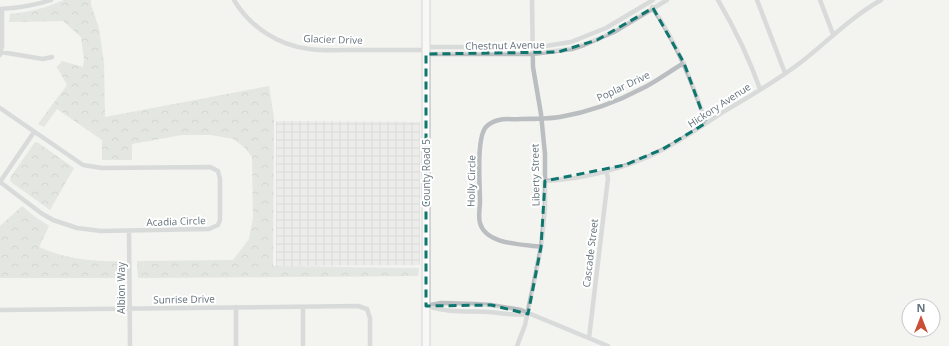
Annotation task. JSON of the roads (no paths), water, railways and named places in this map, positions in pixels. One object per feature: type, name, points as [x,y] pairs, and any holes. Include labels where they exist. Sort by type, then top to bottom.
[{"type":"street","points":[[51,0],[29,7],[1,9],[0,54],[43,59],[52,57]]},
{"type":"street","name":"Glacier Drive","points":[[234,0],[251,22],[262,31],[292,46],[318,50],[426,50]]},
{"type":"street","name":"County Road 5","points":[[426,0],[426,346]]},
{"type":"street","name":"Liberty Street","points":[[517,346],[528,314],[541,248],[545,209],[545,154],[534,75],[532,47],[532,0]]},
{"type":"street","name":"Chestnut Avenue","points":[[426,50],[533,54],[558,52],[584,45],[614,32],[667,0]]},
{"type":"street","points":[[718,0],[739,38],[760,89]]},
{"type":"street","points":[[756,0],[785,73]]},
{"type":"street","points":[[820,0],[833,34]]},
{"type":"street","name":"Hickory Avenue","points":[[545,181],[555,181],[606,171],[625,165],[663,149],[785,73],[810,55],[833,34],[881,0]]},
{"type":"street","points":[[650,1],[684,63],[695,88],[706,123]]},
{"type":"street","name":"Chestnut Avenue","points":[[426,50],[555,45],[582,38],[606,28],[650,1]]},
{"type":"street","name":"Poplar Drive","points":[[541,119],[560,117],[592,110],[617,101],[644,88],[684,63]]},
{"type":"street","name":"Acadia Circle","points":[[0,108],[83,165],[102,168],[210,167],[218,171],[220,179],[220,220],[218,224],[209,229],[129,231],[90,230],[64,224],[41,213],[0,182]]},
{"type":"street","name":"Holly Circle","points":[[541,119],[500,120],[492,123],[483,131],[481,136],[480,154],[480,222],[483,230],[495,240],[541,248]]},
{"type":"street","points":[[0,182],[34,132]]},
{"type":"street","name":"Cascade Street","points":[[589,338],[608,178],[606,171]]},
{"type":"street","name":"Albion Way","points":[[129,231],[130,346]]},
{"type":"street","points":[[426,306],[441,304],[491,305],[521,310],[608,346]]},
{"type":"street","name":"Sunrise Drive","points":[[0,310],[358,306],[368,309],[370,318],[370,346]]},
{"type":"street","points":[[426,306],[439,310],[519,315],[528,314]]},
{"type":"street","points":[[236,307],[236,346]]},
{"type":"street","points":[[303,307],[303,346]]}]
